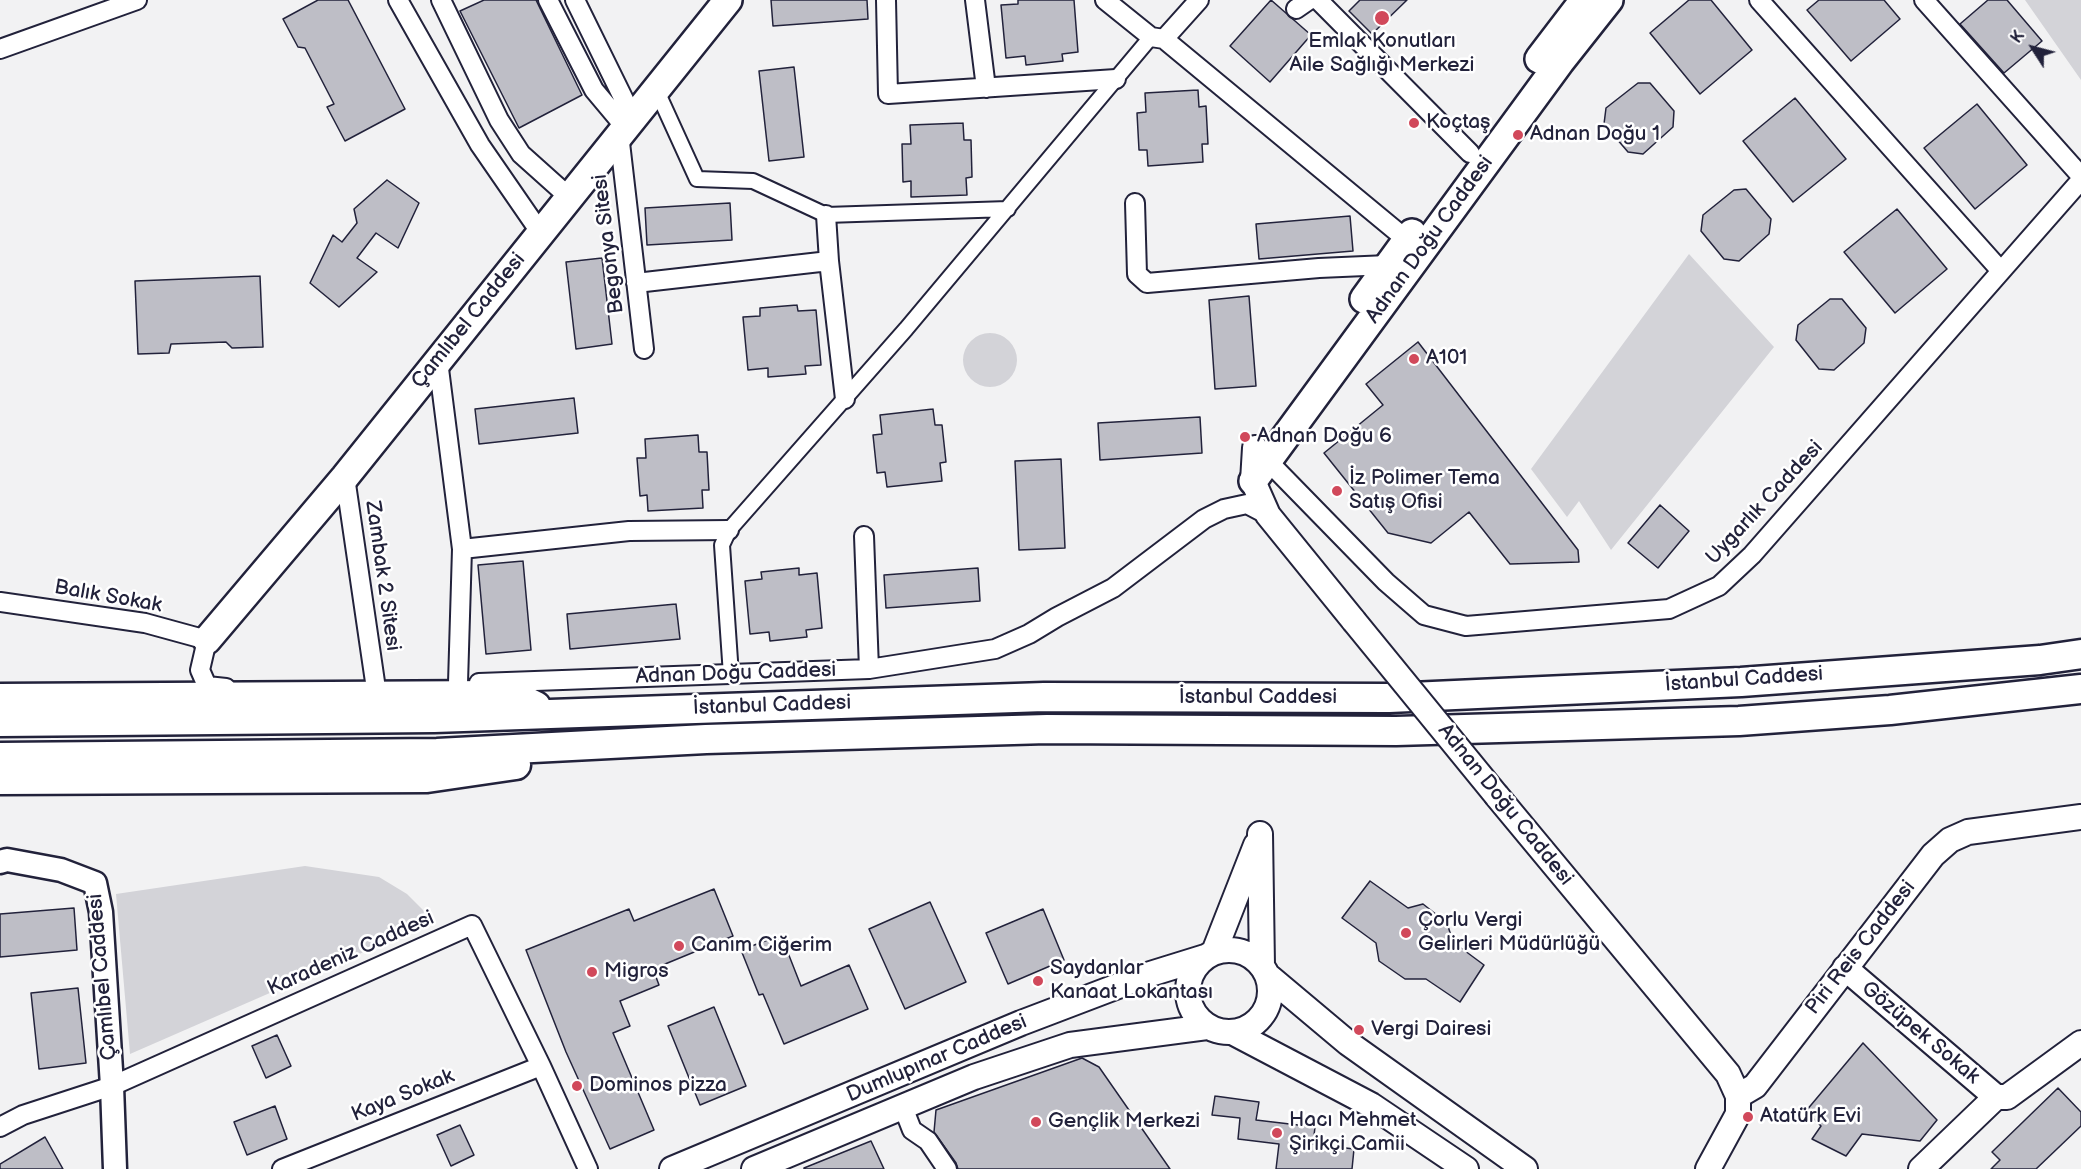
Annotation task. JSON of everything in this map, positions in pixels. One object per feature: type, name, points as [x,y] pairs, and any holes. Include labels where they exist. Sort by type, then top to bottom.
[{"type":"highway","name":"İstanbul Caddesi","points":[[0,722],[434,718],[1044,697],[1389,698],[1741,682],[2040,660],[2081,654]]},
{"type":"highway","name":"İstanbul Caddesi","points":[[0,757],[437,753],[718,739],[1047,729],[1396,731],[1739,721],[1890,710],[2081,688]]},
{"type":"highway","points":[[0,698],[496,695],[524,700],[551,714]]},
{"type":"highway","points":[[0,780],[427,778],[537,762],[562,746]]},
{"type":"main road","name":"Çamlıbel Caddesi","points":[[207,640],[345,477],[728,0]]},
{"type":"main road","name":"Adnan Doğu Caddesi","points":[[1584,0],[1388,265],[1318,366],[1259,464],[1268,515],[1728,1074],[1738,1096]]},
{"type":"main road","name":"Adnan Doğu Caddesi","points":[[1259,464],[1609,0]]},
{"type":"main road","name":"Piri Reis Caddesi","points":[[1738,1096],[1755,1086],[1933,855],[1950,840],[1968,832],[2081,816]]},
{"type":"main road","points":[[1210,954],[1260,834],[1265,970],[1270,987],[1265,1012],[1257,1022],[1234,1033],[1220,1032],[1207,1027],[1197,1018],[1190,1006],[1187,992],[1189,979],[1195,966],[1210,954],[1225,950],[1246,953],[1265,970],[1348,1043],[1525,1169]]},
{"type":"main road","name":"Dumlupınar Caddesi","points":[[672,1169],[1021,1023],[1147,975],[1210,954]]},
{"type":"main road","name":"Gözüpek Sokak","points":[[1845,968],[1996,1097]]},
{"type":"main road","name":"Dumlupınar Caddesi","points":[[760,1168],[974,1077],[1070,1045],[1207,1027]]},
{"type":"main road","points":[[1234,1033],[1371,1106],[1452,1166]]},
{"type":"main road","points":[[1921,1169],[1996,1097],[2007,1097],[2081,1043]]},
{"type":"main road","points":[[1708,1169],[1738,1114],[1738,1096]]},
{"type":"street","points":[[0,49],[137,0]]},
{"type":"street","points":[[398,0],[480,145],[540,232]]},
{"type":"street","points":[[441,0],[500,120],[521,154],[569,197]]},
{"type":"street","points":[[548,0],[594,90],[626,126]]},
{"type":"street","points":[[575,0],[626,126]]},
{"type":"street","points":[[886,0],[888,94],[1116,79]]},
{"type":"street","points":[[975,0],[986,88]]},
{"type":"street","points":[[1105,0],[1157,38],[1407,240]]},
{"type":"street","points":[[731,675],[722,545],[729,530],[845,399],[1116,79],[1199,0]]},
{"type":"street","points":[[1318,0],[1470,153]]},
{"type":"street","points":[[1759,0],[2001,271]]},
{"type":"street","points":[[1924,0],[2081,178]]},
{"type":"street","points":[[656,89],[697,179],[753,181],[826,215],[1008,209]]},
{"type":"street","name":"Begonya Sitesi","points":[[626,126],[636,283],[644,349]]},
{"type":"street","name":"Uygarlık Caddesi","points":[[1259,464],[1424,615],[1466,626],[1669,609],[1719,586],[1752,555],[2081,178]]},
{"type":"street","points":[[1135,203],[1137,274],[1147,283],[1308,269],[1388,265]]},
{"type":"street","points":[[826,215],[845,399]]},
{"type":"street","points":[[636,283],[829,261]]},
{"type":"street","points":[[438,361],[462,549],[458,683]]},
{"type":"street","name":"Zambak 2 Sitesi","points":[[345,477],[375,682]]},
{"type":"street","name":"Adnan Doğu Caddesi","points":[[207,640],[200,669],[207,686],[223,688],[375,682],[458,683],[731,675],[869,669],[995,650],[1113,588],[1204,519],[1224,509],[1247,504],[1268,515]]},
{"type":"street","points":[[462,549],[629,531],[729,530]]},
{"type":"street","points":[[864,536],[869,669]]},
{"type":"street","name":"Balık Sokak","points":[[0,602],[145,623],[207,640]]},
{"type":"street","name":"Çamlıbel Caddesi","points":[[0,862],[7,860],[61,870],[95,883],[101,912],[115,1169]]},
{"type":"street","name":"Karadeniz Caddesi","points":[[0,1127],[23,1115],[112,1086],[472,925],[588,1169]]},
{"type":"street","name":"Kaya Sokak","points":[[282,1169],[541,1066]]},
{"type":"street","points":[[903,1107],[912,1130],[928,1141],[947,1169]]},
{"type":"shaded area","points":[[2025,0],[2081,0],[2081,80]]},
{"type":"shaded area","points":[[1689,254],[1774,347],[1611,550],[1579,501],[1567,517],[1531,469]]},
{"type":"shaded area","points":[[985,333],[995,333],[1005,337],[1013,345],[1017,360],[1013,375],[1005,383],[995,387],[985,387],[975,383],[967,375],[963,365],[963,355],[967,345],[975,337]]},
{"type":"shaded area","points":[[305,866],[379,877],[407,894],[424,911],[421,927],[130,1054],[116,894]]},
{"type":"building","points":[[318,0],[348,0],[405,109],[345,141],[327,107],[334,104],[305,48],[298,47],[283,19]]},
{"type":"building","points":[[484,0],[536,0],[582,95],[519,128],[460,11]]},
{"type":"building","points":[[771,0],[867,0],[868,19],[773,26]]},
{"type":"building","points":[[1018,0],[1074,0],[1078,52],[1062,54],[1063,61],[1026,65],[1025,56],[1006,58],[1001,5],[1018,4]]},
{"type":"building","points":[[1271,0],[1311,35],[1270,82],[1230,46]]},
{"type":"building","points":[[1360,0],[1407,0],[1372,34],[1349,11]]},
{"type":"building","points":[[1689,0],[1711,0],[1752,50],[1700,94],[1650,33]]},
{"type":"building","points":[[1819,0],[1884,0],[1900,19],[1851,61],[1807,10]]},
{"type":"building","points":[[1988,0],[2007,0],[2042,41],[2004,73],[1960,24]]},
{"type":"building","points":[[794,67],[804,157],[769,161],[759,71]]},
{"type":"building","points":[[1638,83],[1650,83],[1674,111],[1673,127],[1643,154],[1628,152],[1604,124],[1606,108]]},
{"type":"building","points":[[1198,90],[1199,107],[1206,106],[1208,144],[1202,144],[1203,162],[1148,166],[1147,150],[1139,150],[1137,113],[1146,112],[1145,93]]},
{"type":"building","points":[[1795,98],[1846,159],[1793,202],[1743,141]]},
{"type":"building","points":[[1977,104],[2027,165],[1975,209],[1924,148]]},
{"type":"building","points":[[963,123],[964,140],[971,140],[972,177],[966,178],[967,195],[911,197],[911,181],[903,182],[902,144],[911,144],[910,125]]},
{"type":"building","points":[[387,180],[419,203],[398,248],[376,233],[357,258],[377,272],[339,307],[310,283],[333,235],[342,242],[357,223],[354,209]]},
{"type":"building","points":[[1746,189],[1771,219],[1769,234],[1739,261],[1724,259],[1701,231],[1703,215],[1734,190]]},
{"type":"building","points":[[730,203],[732,240],[647,245],[645,208]]},
{"type":"building","points":[[1897,209],[1947,269],[1895,313],[1844,252]]},
{"type":"building","points":[[1350,216],[1353,251],[1259,259],[1256,224]]},
{"type":"building","points":[[602,258],[612,344],[576,349],[566,262]]},
{"type":"building","points":[[260,276],[263,347],[232,348],[226,342],[171,344],[169,353],[138,354],[135,281]]},
{"type":"building","points":[[1249,296],[1256,386],[1215,389],[1209,300]]},
{"type":"building","points":[[1830,299],[1842,299],[1866,328],[1864,343],[1834,370],[1819,369],[1796,340],[1798,325]]},
{"type":"building","points":[[797,305],[798,311],[816,310],[821,365],[805,366],[806,374],[768,377],[768,368],[748,370],[743,317],[760,316],[760,308]]},
{"type":"building","points":[[1418,342],[1578,550],[1579,562],[1510,564],[1469,512],[1431,543],[1388,533],[1324,453],[1383,405],[1366,384]]},
{"type":"building","points":[[574,398],[578,433],[479,444],[475,409]]},
{"type":"building","points":[[933,409],[935,425],[942,425],[946,462],[940,463],[942,481],[887,487],[885,472],[877,473],[873,435],[882,434],[880,415]]},
{"type":"building","points":[[1200,417],[1202,453],[1100,460],[1098,423]]},
{"type":"building","points":[[698,435],[699,452],[707,452],[709,490],[702,490],[703,508],[648,511],[647,495],[640,496],[637,458],[646,458],[645,439]]},
{"type":"building","points":[[1061,459],[1065,548],[1019,550],[1015,461]]},
{"type":"building","points":[[1660,505],[1689,531],[1658,568],[1628,543]]},
{"type":"building","points":[[523,561],[531,650],[486,654],[478,565]]},
{"type":"building","points":[[799,568],[799,575],[817,573],[822,628],[806,630],[807,637],[770,641],[769,632],[750,634],[745,581],[762,579],[761,572]]},
{"type":"building","points":[[978,568],[980,601],[886,608],[884,575]]},
{"type":"building","points":[[676,604],[680,639],[570,649],[567,614]]},
{"type":"building","name":"Çorlu Vergi Gelirleri Müdürlüğü","points":[[1370,881],[1408,908],[1423,904],[1447,923],[1453,942],[1484,965],[1460,1002],[1426,979],[1405,979],[1379,961],[1376,943],[1342,918]]},
{"type":"building","points":[[714,889],[733,936],[653,969],[659,985],[620,1001],[630,1026],[613,1033],[654,1130],[610,1149],[566,1052],[526,950],[629,909],[634,921]]},
{"type":"building","points":[[930,902],[966,982],[905,1009],[869,929]]},
{"type":"building","points":[[74,908],[77,950],[0,957],[0,914]]},
{"type":"building","points":[[1043,909],[1064,960],[1008,984],[986,933]]},
{"type":"building","points":[[781,935],[801,986],[849,965],[868,1009],[784,1044],[763,994],[759,995],[741,950]]},
{"type":"building","points":[[78,988],[86,1063],[39,1069],[31,993]]},
{"type":"building","points":[[714,1007],[746,1086],[700,1105],[668,1026]]},
{"type":"building","points":[[277,1035],[291,1066],[266,1078],[252,1046]]},
{"type":"building","points":[[1863,1043],[1937,1120],[1920,1141],[1862,1134],[1846,1156],[1812,1139],[1821,1126],[1806,1111]]},
{"type":"building","name":"Gençlik Merkezi","points":[[1082,1058],[1099,1067],[1170,1169],[958,1169],[934,1132],[936,1110]]},
{"type":"building","points":[[2058,1088],[2081,1112],[2081,1126],[2036,1169],[1991,1169],[2000,1160],[1992,1152]]},
{"type":"building","name":"Hacı Mehmet Şirikçi Camii","points":[[1215,1096],[1259,1102],[1256,1120],[1315,1127],[1313,1144],[1354,1149],[1352,1169],[1276,1169],[1279,1144],[1238,1139],[1240,1118],[1212,1115]]},
{"type":"building","points":[[275,1106],[287,1139],[247,1155],[234,1122]]},
{"type":"building","points":[[460,1125],[474,1155],[451,1166],[437,1135]]},
{"type":"building","points":[[45,1137],[63,1169],[0,1169],[0,1164]]},
{"type":"building","points":[[871,1141],[884,1169],[804,1169],[804,1168]]},
{"type":"place","name":"Emlak Konutları Aile Sağlığı Merkezi","points":[[1382,18]]},
{"type":"place","name":"Koçtaş","points":[[1414,123]]},
{"type":"place","name":"Adnan Doğu 1","points":[[1518,135]]},
{"type":"place","name":"A101","points":[[1414,359]]},
{"type":"place","name":"Adnan Doğu 6","points":[[1245,437]]},
{"type":"place","name":"İz Polimer Tema Satış Ofisi","points":[[1337,491]]},
{"type":"place","name":"Çorlu Vergi Gelirleri Müdürlüğü","points":[[1406,933]]},
{"type":"place","name":"Canım Ciğerim","points":[[679,946]]},
{"type":"place","name":"Migros","points":[[592,972]]},
{"type":"place","name":"Saydanlar Kanaat Lokantası","points":[[1038,981]]},
{"type":"place","name":"Vergi Dairesi","points":[[1359,1030]]},
{"type":"place","name":"Dominos pizza","points":[[577,1086]]},
{"type":"place","name":"Atatürk Evi","points":[[1748,1117]]},
{"type":"place","name":"Gençlik Merkezi","points":[[1036,1122]]},
{"type":"place","name":"Hacı Mehmet Şirikçi Camii","points":[[1277,1133]]}]
